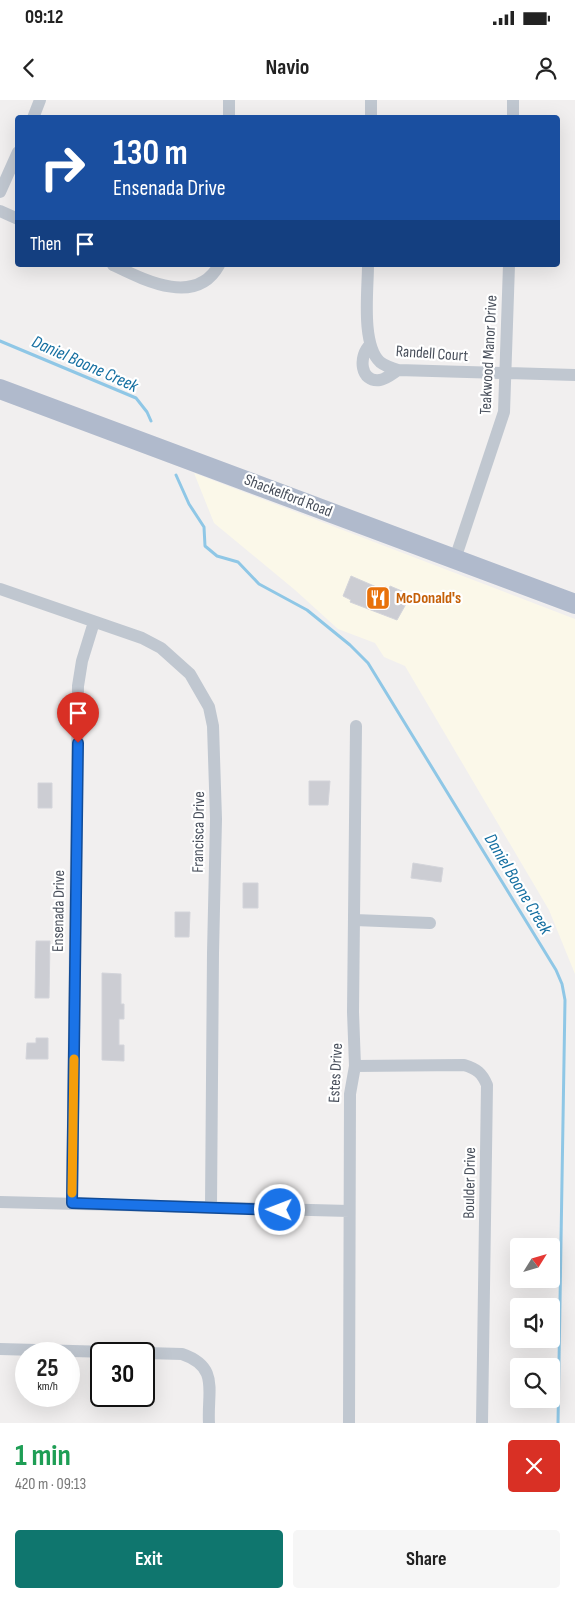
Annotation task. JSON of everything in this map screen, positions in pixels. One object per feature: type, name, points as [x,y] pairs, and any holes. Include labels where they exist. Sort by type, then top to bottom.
[{"type":"main road","name":"Shackelford Road","points":[[0,389],[575,604]]},
{"type":"street","points":[[34,115],[40,100]]},
{"type":"street","points":[[229,100],[229,115]]},
{"type":"street","points":[[371,100],[371,115]]},
{"type":"street","points":[[513,100],[513,115]]},
{"type":"street","points":[[0,192],[15,159]]},
{"type":"street","points":[[0,211],[15,218]]},
{"type":"street","points":[[118,267],[152,282],[182,288],[194,286],[217,267]]},
{"type":"street","points":[[368,267],[370,345],[364,351],[362,367],[374,380],[380,380],[398,370]]},
{"type":"street","name":"Teakwood Manor Drive","points":[[455,559],[504,412],[507,374],[509,267]]},
{"type":"street","name":"Randell Court","points":[[370,345],[379,361],[398,370],[575,375]]},
{"type":"street","name":"Francisca Drive","points":[[0,589],[142,638],[161,648],[190,674],[209,707],[216,748],[211,1206]]},
{"type":"street","name":"Ensenada Drive","points":[[72,1203],[78,686],[82,662],[94,622]]},
{"type":"street","name":"Estes Drive","points":[[349,1423],[350,1094],[355,1066],[353,1012],[356,726]]},
{"type":"street","points":[[355,920],[430,923]]},
{"type":"street","name":"Boulder Drive","points":[[355,1066],[464,1065],[475,1068],[483,1076],[487,1085],[482,1423]]},
{"type":"street","points":[[0,1202],[72,1203],[115,1206],[211,1206],[245,1210],[349,1211]]},
{"type":"street","points":[[0,1349],[182,1354],[200,1362],[207,1371],[210,1381],[209,1423]]},
{"type":"shaded area","points":[[194,473],[575,619],[575,974],[549,910],[405,666],[384,657],[375,643],[338,629],[295,590],[214,523]]},
{"type":"building","name":"McDonald's","points":[[351,576],[388,592],[390,586],[411,595],[397,620],[350,602],[351,600],[343,596]]},
{"type":"building","points":[[309,781],[330,781],[328,805],[309,805]]},
{"type":"building","points":[[38,783],[52,783],[52,808],[38,808]]},
{"type":"building","points":[[413,863],[443,868],[441,882],[411,878]]},
{"type":"building","points":[[243,883],[258,883],[258,908],[243,908]]},
{"type":"building","points":[[175,912],[190,912],[189,937],[175,937]]},
{"type":"building","points":[[36,941],[50,941],[49,998],[35,998]]},
{"type":"building","points":[[102,973],[121,974],[121,1004],[124,1004],[124,1019],[119,1019],[119,1045],[124,1045],[124,1061],[102,1060]]},
{"type":"building","points":[[36,1038],[48,1038],[48,1059],[26,1059],[27,1043],[36,1043]]},
{"type":"waterway","name":"Daniel Boone Creek","points":[[0,341],[136,398],[147,412],[151,421]]},
{"type":"waterway","name":"Daniel Boone Creek","points":[[176,475],[189,504],[204,527],[205,546],[217,556],[238,562],[259,584],[307,610],[350,645],[368,663],[556,970],[562,984],[565,1000],[558,1423]]},
{"type":"slow traffic","points":[[72,1193],[74,1059]]},
{"type":"place","name":"McDonald's","points":[[378,598]]},
{"type":"route","points":[[78,743],[72,1203],[115,1206],[211,1206],[245,1210],[280,1210]]}]
